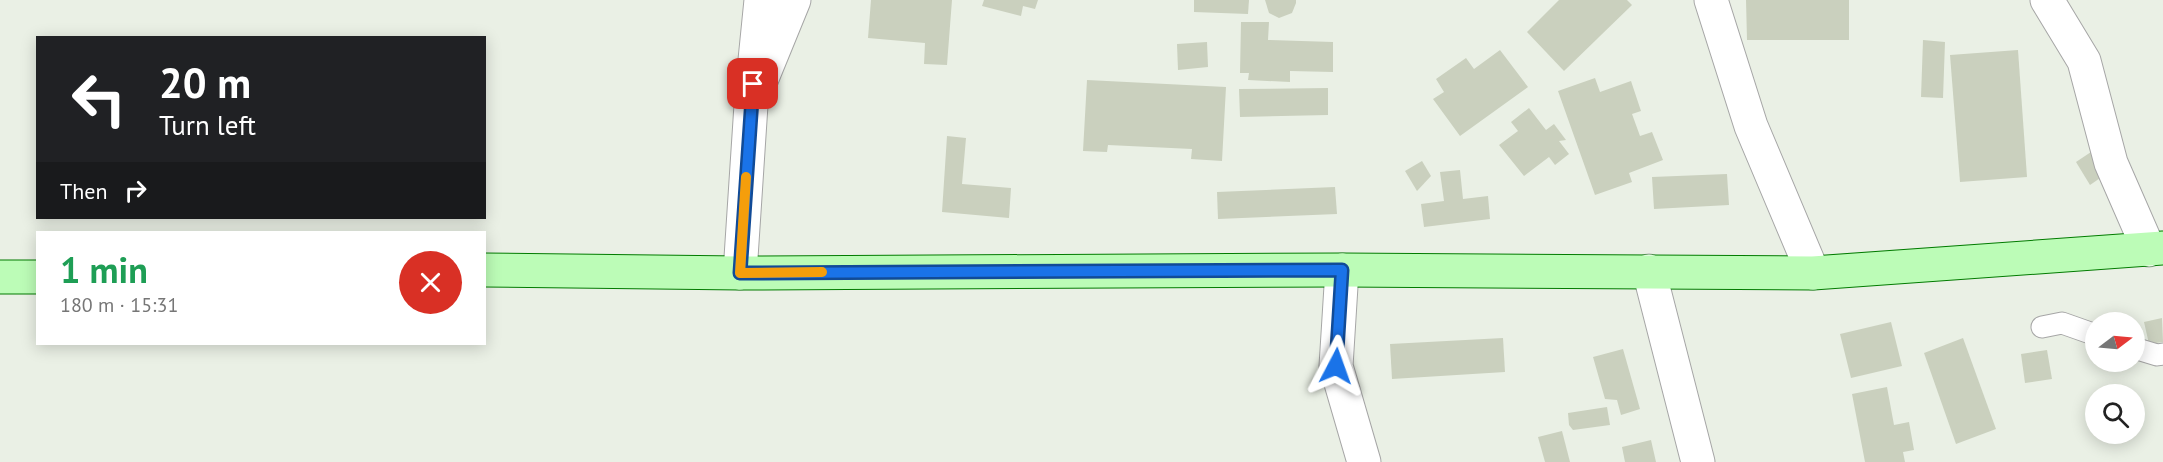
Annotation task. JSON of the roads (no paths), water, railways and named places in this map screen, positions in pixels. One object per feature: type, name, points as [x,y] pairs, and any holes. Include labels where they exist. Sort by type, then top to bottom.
[{"type":"street","points":[[740,273],[750,105],[761,0]]},
{"type":"street","points":[[750,105],[794,0]]},
{"type":"street","points":[[1711,0],[1751,126],[1813,273]]},
{"type":"street","points":[[486,270],[740,273],[1342,270],[1813,273],[2156,249],[2112,164],[2084,61],[2047,0]]},
{"type":"street","points":[[1342,270],[1336,366],[1364,462]]},
{"type":"street","points":[[1649,272],[1698,462]]},
{"type":"street","points":[[0,277],[36,277]]},
{"type":"lane","points":[[2042,327],[2061,323],[2085,331]]},
{"type":"lane","points":[[2145,351],[2157,355],[2163,354]]}]
